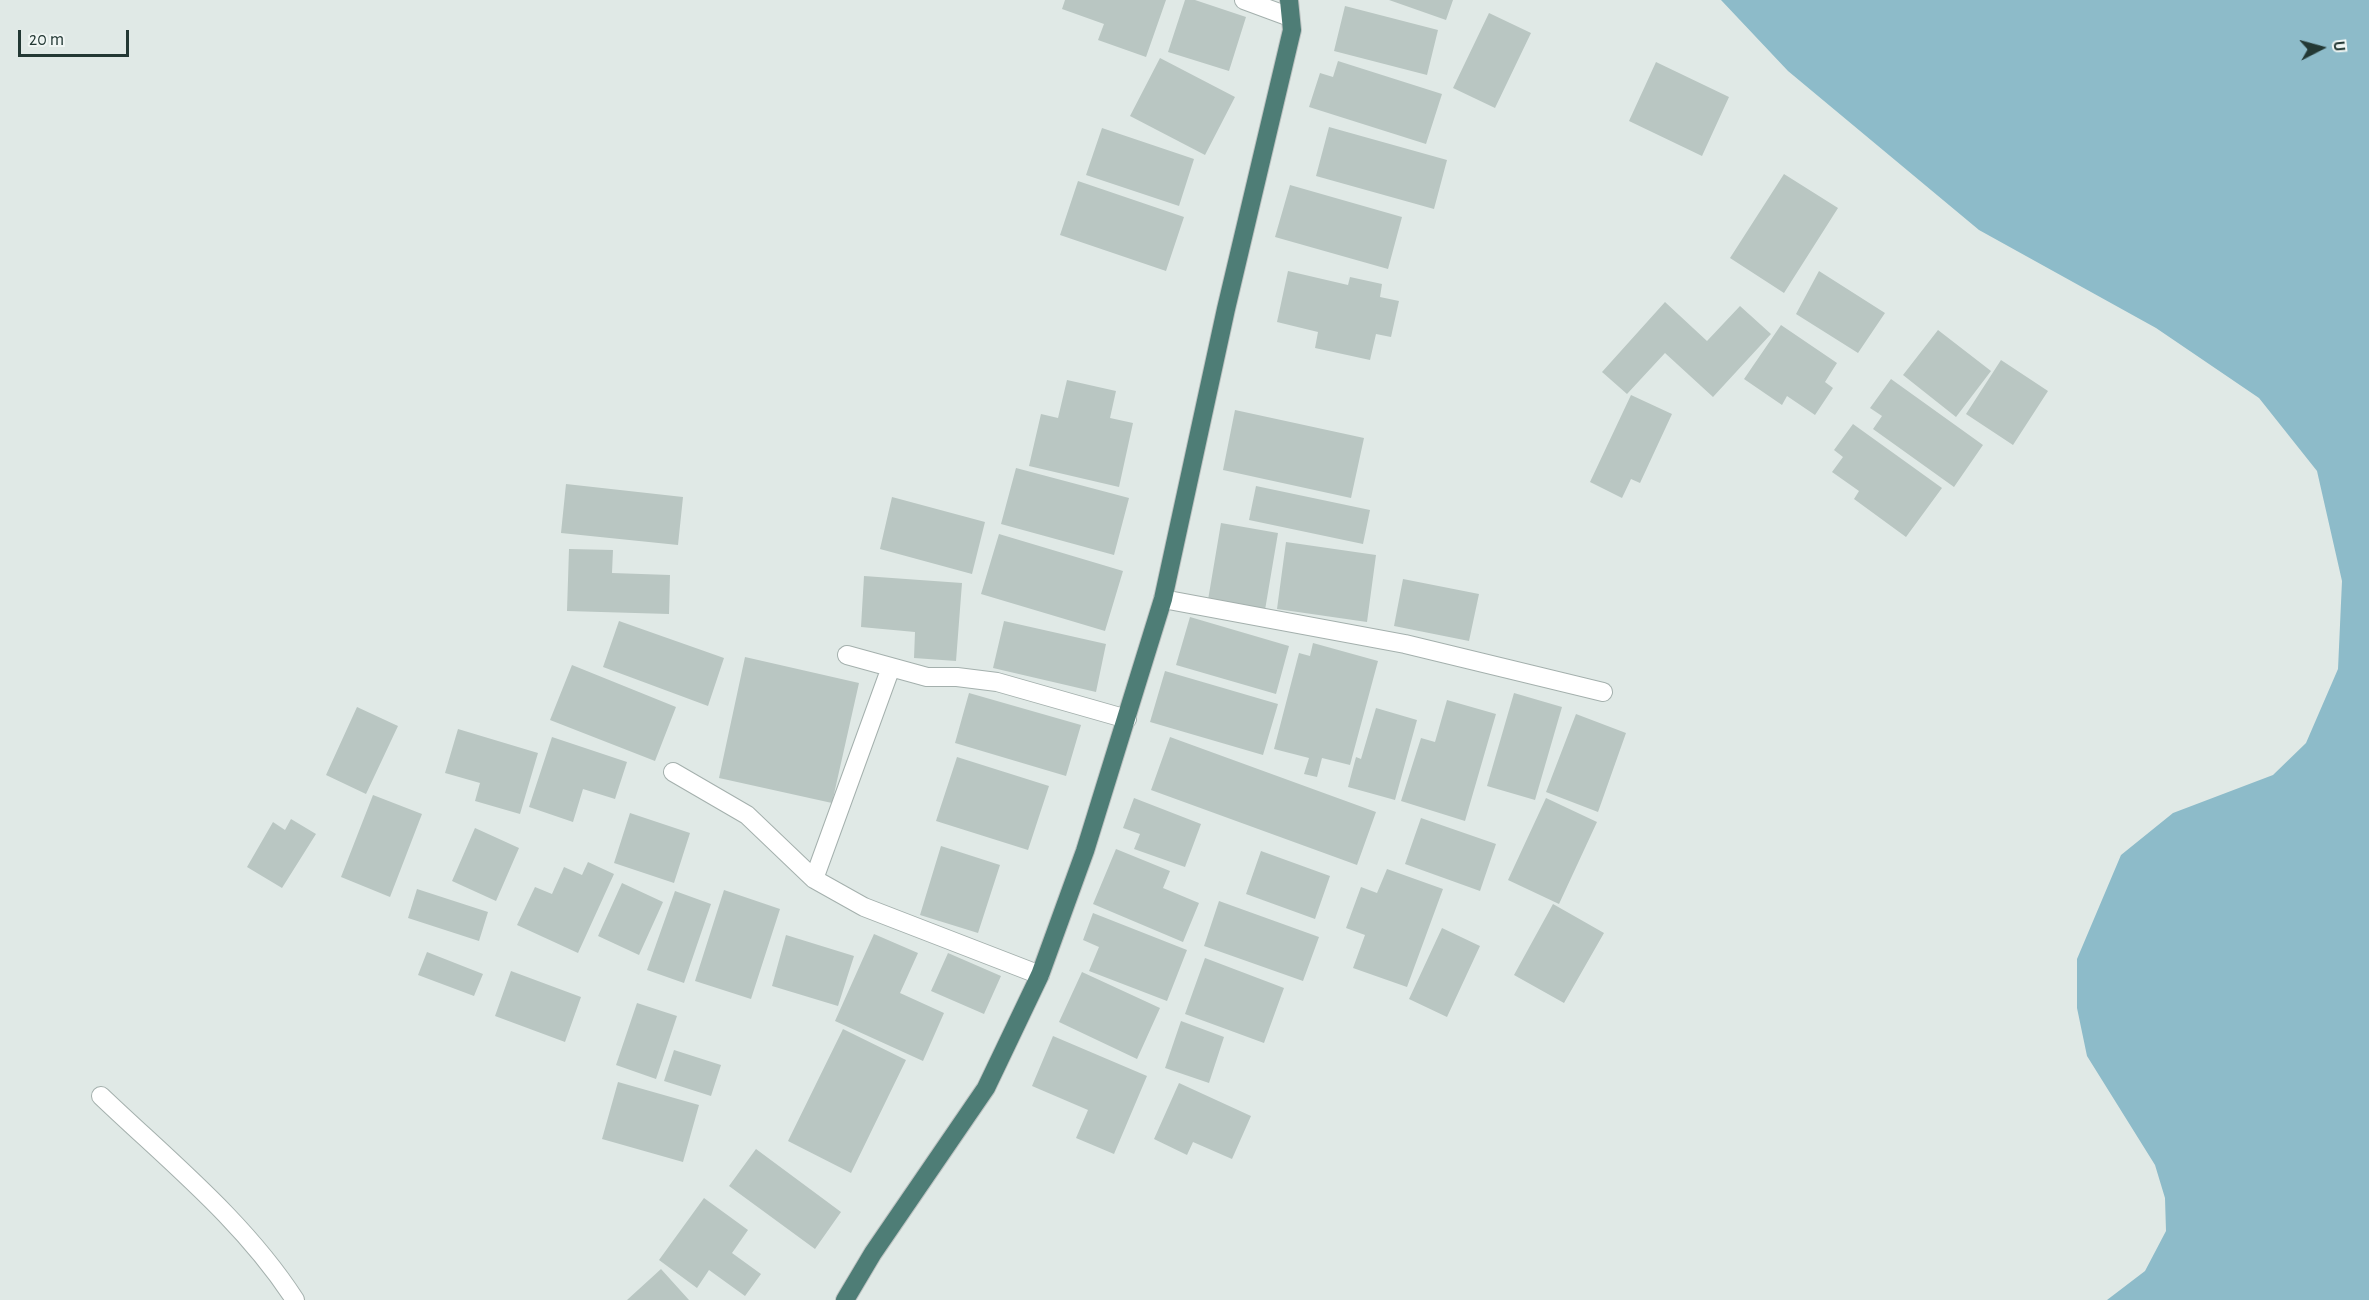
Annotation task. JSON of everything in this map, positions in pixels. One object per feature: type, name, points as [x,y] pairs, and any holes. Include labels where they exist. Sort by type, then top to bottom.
[{"type":"highway","points":[[845,1300],[873,1252],[986,1088],[1040,975],[1085,851],[1163,599],[1226,309],[1292,30],[1290,8]]},
{"type":"street","points":[[1244,0],[1290,8]]},
{"type":"street","points":[[1163,599],[1405,644],[1603,692]]},
{"type":"street","points":[[847,655],[927,677],[957,676],[997,682],[1127,719]]},
{"type":"street","points":[[814,879],[891,667]]},
{"type":"street","points":[[673,772],[747,814],[814,879],[864,907],[1040,975]]},
{"type":"street","points":[[101,1096],[247,1236],[278,1273],[295,1300]]},
{"type":"water","points":[[1721,0],[2369,0],[2369,1300],[2107,1300],[2145,1271],[2166,1231],[2165,1198],[2155,1165],[2087,1056],[2077,1008],[2077,959],[2121,855],[2173,813],[2273,775],[2306,743],[2338,669],[2342,581],[2317,471],[2259,398],[2156,328],[1979,230],[1788,71]]},
{"type":"building","points":[[1065,0],[1166,0],[1146,57],[1098,40],[1104,24],[1062,9]]},
{"type":"building","points":[[1185,0],[1195,0],[1246,17],[1229,71],[1168,52]]},
{"type":"building","points":[[1389,0],[1453,0],[1446,20]]},
{"type":"building","points":[[1345,6],[1438,30],[1427,75],[1334,51]]},
{"type":"building","points":[[1489,13],[1531,33],[1495,108],[1453,88]]},
{"type":"building","points":[[1160,58],[1235,97],[1205,155],[1130,116]]},
{"type":"building","points":[[1338,61],[1442,94],[1426,144],[1309,107],[1320,73],[1333,77]]},
{"type":"building","points":[[1656,62],[1729,97],[1702,156],[1629,121]]},
{"type":"building","points":[[1329,127],[1447,160],[1434,209],[1316,176]]},
{"type":"building","points":[[1102,128],[1194,159],[1179,206],[1086,175]]},
{"type":"building","points":[[1784,174],[1838,208],[1784,293],[1730,258]]},
{"type":"building","points":[[1078,181],[1184,217],[1166,271],[1060,235]]},
{"type":"building","points":[[1290,185],[1402,217],[1388,269],[1275,237]]},
{"type":"building","points":[[1288,271],[1348,285],[1350,277],[1382,284],[1380,297],[1399,301],[1391,337],[1376,334],[1370,360],[1315,348],[1318,332],[1277,322]]},
{"type":"building","points":[[1819,271],[1885,313],[1858,353],[1796,314]]},
{"type":"building","points":[[1665,302],[1707,341],[1740,306],[1771,334],[1713,397],[1665,353],[1627,394],[1602,372]]},
{"type":"building","points":[[1781,325],[1837,363],[1825,382],[1833,388],[1815,415],[1787,396],[1782,405],[1744,379]]},
{"type":"building","points":[[1938,330],[1991,371],[1956,417],[1903,375]]},
{"type":"building","points":[[2001,360],[2048,391],[2013,445],[1966,414]]},
{"type":"building","points":[[1891,379],[1983,445],[1954,487],[1873,429],[1882,416],[1870,408]]},
{"type":"building","points":[[1067,380],[1116,391],[1110,418],[1133,423],[1119,487],[1029,466],[1041,414],[1058,418]]},
{"type":"building","points":[[1631,395],[1672,414],[1640,483],[1631,479],[1622,498],[1590,482]]},
{"type":"building","points":[[1235,410],[1364,438],[1351,498],[1223,470]]},
{"type":"building","points":[[1853,424],[1942,488],[1906,537],[1854,499],[1859,491],[1832,472],[1843,457],[1834,450]]},
{"type":"building","points":[[1016,468],[1129,498],[1114,555],[1001,524]]},
{"type":"building","points":[[566,484],[683,497],[678,545],[561,533]]},
{"type":"building","points":[[1256,486],[1370,510],[1363,544],[1249,520]]},
{"type":"building","points":[[892,497],[985,522],[972,574],[880,549]]},
{"type":"building","points":[[1221,523],[1278,533],[1265,610],[1208,600]]},
{"type":"building","points":[[999,534],[1123,571],[1105,631],[981,594]]},
{"type":"building","points":[[1286,542],[1376,555],[1367,622],[1277,609]]},
{"type":"building","points":[[569,549],[613,550],[612,573],[670,575],[669,614],[567,611]]},
{"type":"building","points":[[864,576],[962,583],[956,661],[914,658],[915,632],[861,627]]},
{"type":"building","points":[[1403,579],[1479,594],[1469,641],[1394,626]]},
{"type":"building","points":[[1190,617],[1289,646],[1276,694],[1176,665]]},
{"type":"building","points":[[619,621],[724,658],[708,706],[603,667]]},
{"type":"building","points":[[1004,621],[1106,644],[1096,692],[993,668]]},
{"type":"building","points":[[1313,643],[1378,661],[1350,765],[1322,758],[1317,777],[1304,774],[1309,758],[1274,749],[1299,653],[1310,656]]},
{"type":"building","points":[[745,657],[859,683],[832,803],[719,778]]},
{"type":"building","points":[[572,665],[676,707],[655,761],[550,720]]},
{"type":"building","points":[[1165,671],[1278,704],[1263,755],[1150,722]]},
{"type":"building","points":[[969,693],[1081,725],[1066,776],[955,743]]},
{"type":"building","points":[[1514,693],[1562,707],[1535,800],[1487,786]]},
{"type":"building","points":[[1447,700],[1496,714],[1465,821],[1401,801],[1421,738],[1435,742]]},
{"type":"building","points":[[357,707],[398,726],[366,794],[326,775]]},
{"type":"building","points":[[1376,708],[1417,720],[1395,800],[1348,787],[1356,757],[1361,759]]},
{"type":"building","points":[[1576,714],[1626,733],[1598,812],[1546,792]]},
{"type":"building","points":[[458,729],[538,753],[520,814],[475,801],[480,783],[445,773]]},
{"type":"building","points":[[552,737],[627,762],[615,799],[583,789],[573,822],[529,807]]},
{"type":"building","points":[[1170,737],[1376,812],[1357,865],[1151,790]]},
{"type":"building","points":[[957,757],[1049,786],[1028,850],[936,821]]},
{"type":"building","points":[[373,795],[422,814],[390,897],[341,877]]},
{"type":"building","points":[[1134,798],[1201,824],[1185,867],[1134,849],[1140,834],[1123,828]]},
{"type":"building","points":[[1546,798],[1597,822],[1559,904],[1508,880]]},
{"type":"building","points":[[630,813],[690,833],[674,883],[614,863]]},
{"type":"building","points":[[1421,818],[1496,844],[1480,891],[1405,864]]},
{"type":"building","points":[[291,819],[316,834],[282,888],[247,867],[273,822],[285,830]]},
{"type":"building","points":[[475,828],[519,848],[496,901],[452,881]]},
{"type":"building","points":[[941,846],[1000,865],[978,933],[920,915]]},
{"type":"building","points":[[1116,849],[1170,871],[1163,888],[1199,903],[1183,942],[1093,904]]},
{"type":"building","points":[[1261,851],[1330,876],[1315,919],[1246,894]]},
{"type":"building","points":[[588,862],[614,874],[578,953],[517,925],[535,887],[552,894],[564,867],[582,875]]},
{"type":"building","points":[[1387,869],[1443,889],[1407,987],[1353,968],[1365,935],[1346,928],[1361,887],[1377,893]]},
{"type":"building","points":[[622,883],[663,902],[639,955],[598,936]]},
{"type":"building","points":[[417,889],[488,912],[479,941],[408,918]]},
{"type":"building","points":[[724,890],[780,909],[751,999],[695,981]]},
{"type":"building","points":[[675,891],[711,904],[684,983],[647,970]]},
{"type":"building","points":[[1219,901],[1319,937],[1303,981],[1204,946]]},
{"type":"building","points":[[1553,904],[1604,933],[1564,1003],[1514,975]]},
{"type":"building","points":[[1093,913],[1187,950],[1167,1001],[1089,971],[1099,947],[1083,940]]},
{"type":"building","points":[[1442,928],[1480,946],[1447,1017],[1409,999]]},
{"type":"building","points":[[874,934],[918,953],[900,993],[944,1013],[923,1061],[835,1021]]},
{"type":"building","points":[[786,935],[854,956],[838,1006],[772,986]]},
{"type":"building","points":[[427,952],[483,974],[474,996],[418,975]]},
{"type":"building","points":[[948,953],[1001,976],[984,1014],[931,991]]},
{"type":"building","points":[[1205,958],[1284,988],[1264,1043],[1185,1014]]},
{"type":"building","points":[[511,971],[581,997],[565,1042],[495,1016]]},
{"type":"building","points":[[1082,972],[1160,1008],[1137,1059],[1059,1022]]},
{"type":"building","points":[[637,1003],[677,1016],[656,1079],[616,1065]]},
{"type":"building","points":[[1181,1021],[1224,1037],[1209,1083],[1165,1068]]},
{"type":"building","points":[[843,1029],[906,1060],[851,1173],[788,1141]]},
{"type":"building","points":[[1053,1036],[1147,1076],[1114,1154],[1076,1138],[1088,1110],[1032,1086]]},
{"type":"building","points":[[674,1050],[721,1065],[711,1096],[664,1081]]},
{"type":"building","points":[[618,1082],[699,1105],[683,1162],[602,1139]]},
{"type":"building","points":[[1179,1083],[1251,1116],[1232,1159],[1193,1142],[1187,1155],[1154,1139]]},
{"type":"building","points":[[756,1149],[841,1212],[815,1249],[729,1186]]},
{"type":"building","points":[[704,1198],[748,1230],[732,1253],[761,1274],[745,1296],[709,1270],[697,1288],[659,1260]]},
{"type":"building","points":[[661,1269],[689,1300],[627,1300]]}]
